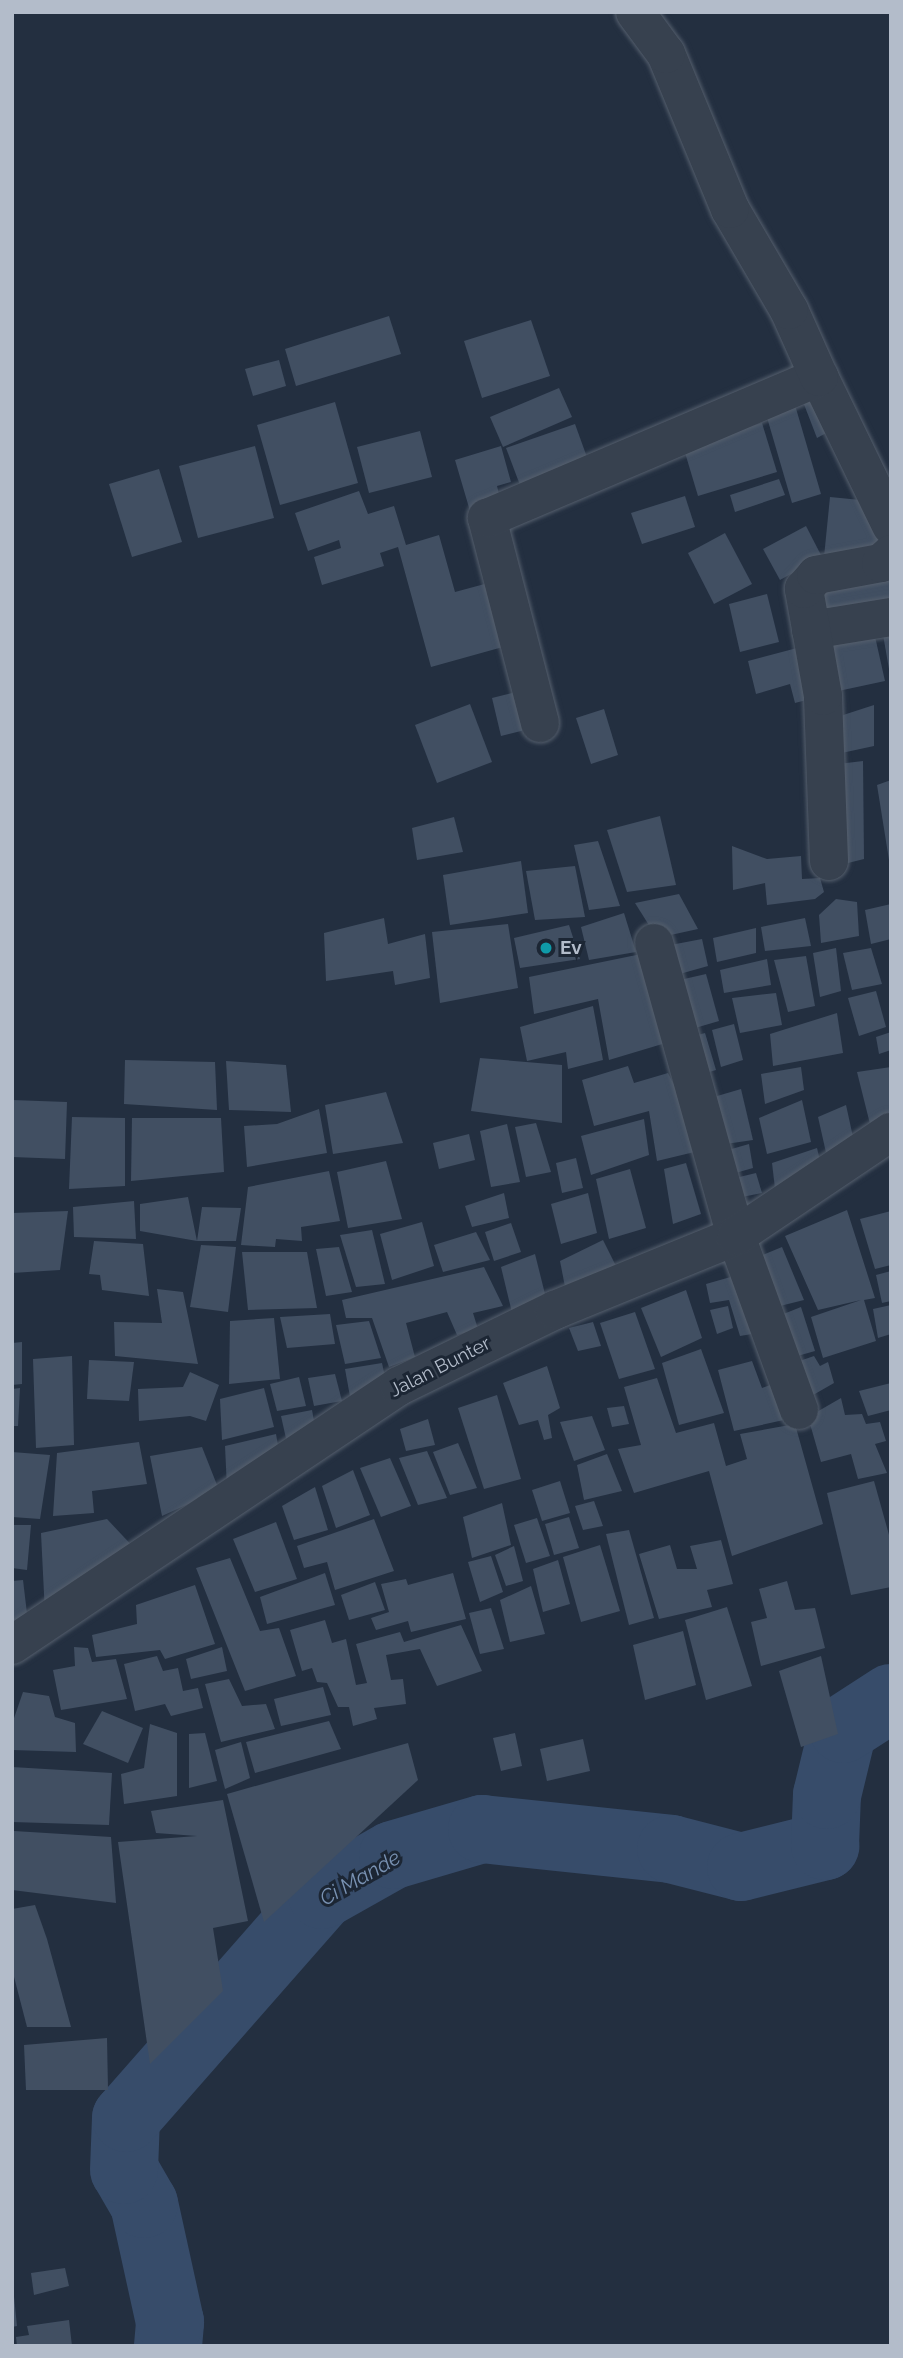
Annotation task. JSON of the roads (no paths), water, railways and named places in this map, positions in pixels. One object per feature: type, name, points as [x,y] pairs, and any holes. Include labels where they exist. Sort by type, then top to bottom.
[{"type":"street","points":[[635,12],[666,54],[730,209],[789,310],[891,525]]},
{"type":"street","points":[[540,723],[487,518],[819,377]]},
{"type":"street","points":[[829,861],[823,696],[804,589],[809,580],[881,563],[891,554]]},
{"type":"street","points":[[811,630],[891,617]]},
{"type":"street","points":[[654,943],[736,1236],[799,1410]]},
{"type":"street","name":"Jalan Bunter","points":[[12,1644],[399,1386],[555,1311],[736,1236],[891,1132]]},
{"type":"waterway","name":"Ci Mande","points":[[168,2346],[170,2322],[144,2204],[124,2170],[126,2118],[322,1895],[393,1855],[482,1829],[671,1849],[741,1867],[825,1846],[827,1795],[843,1729],[891,1698]]},
{"type":"place","name":"Ev","points":[[546,948]]}]
